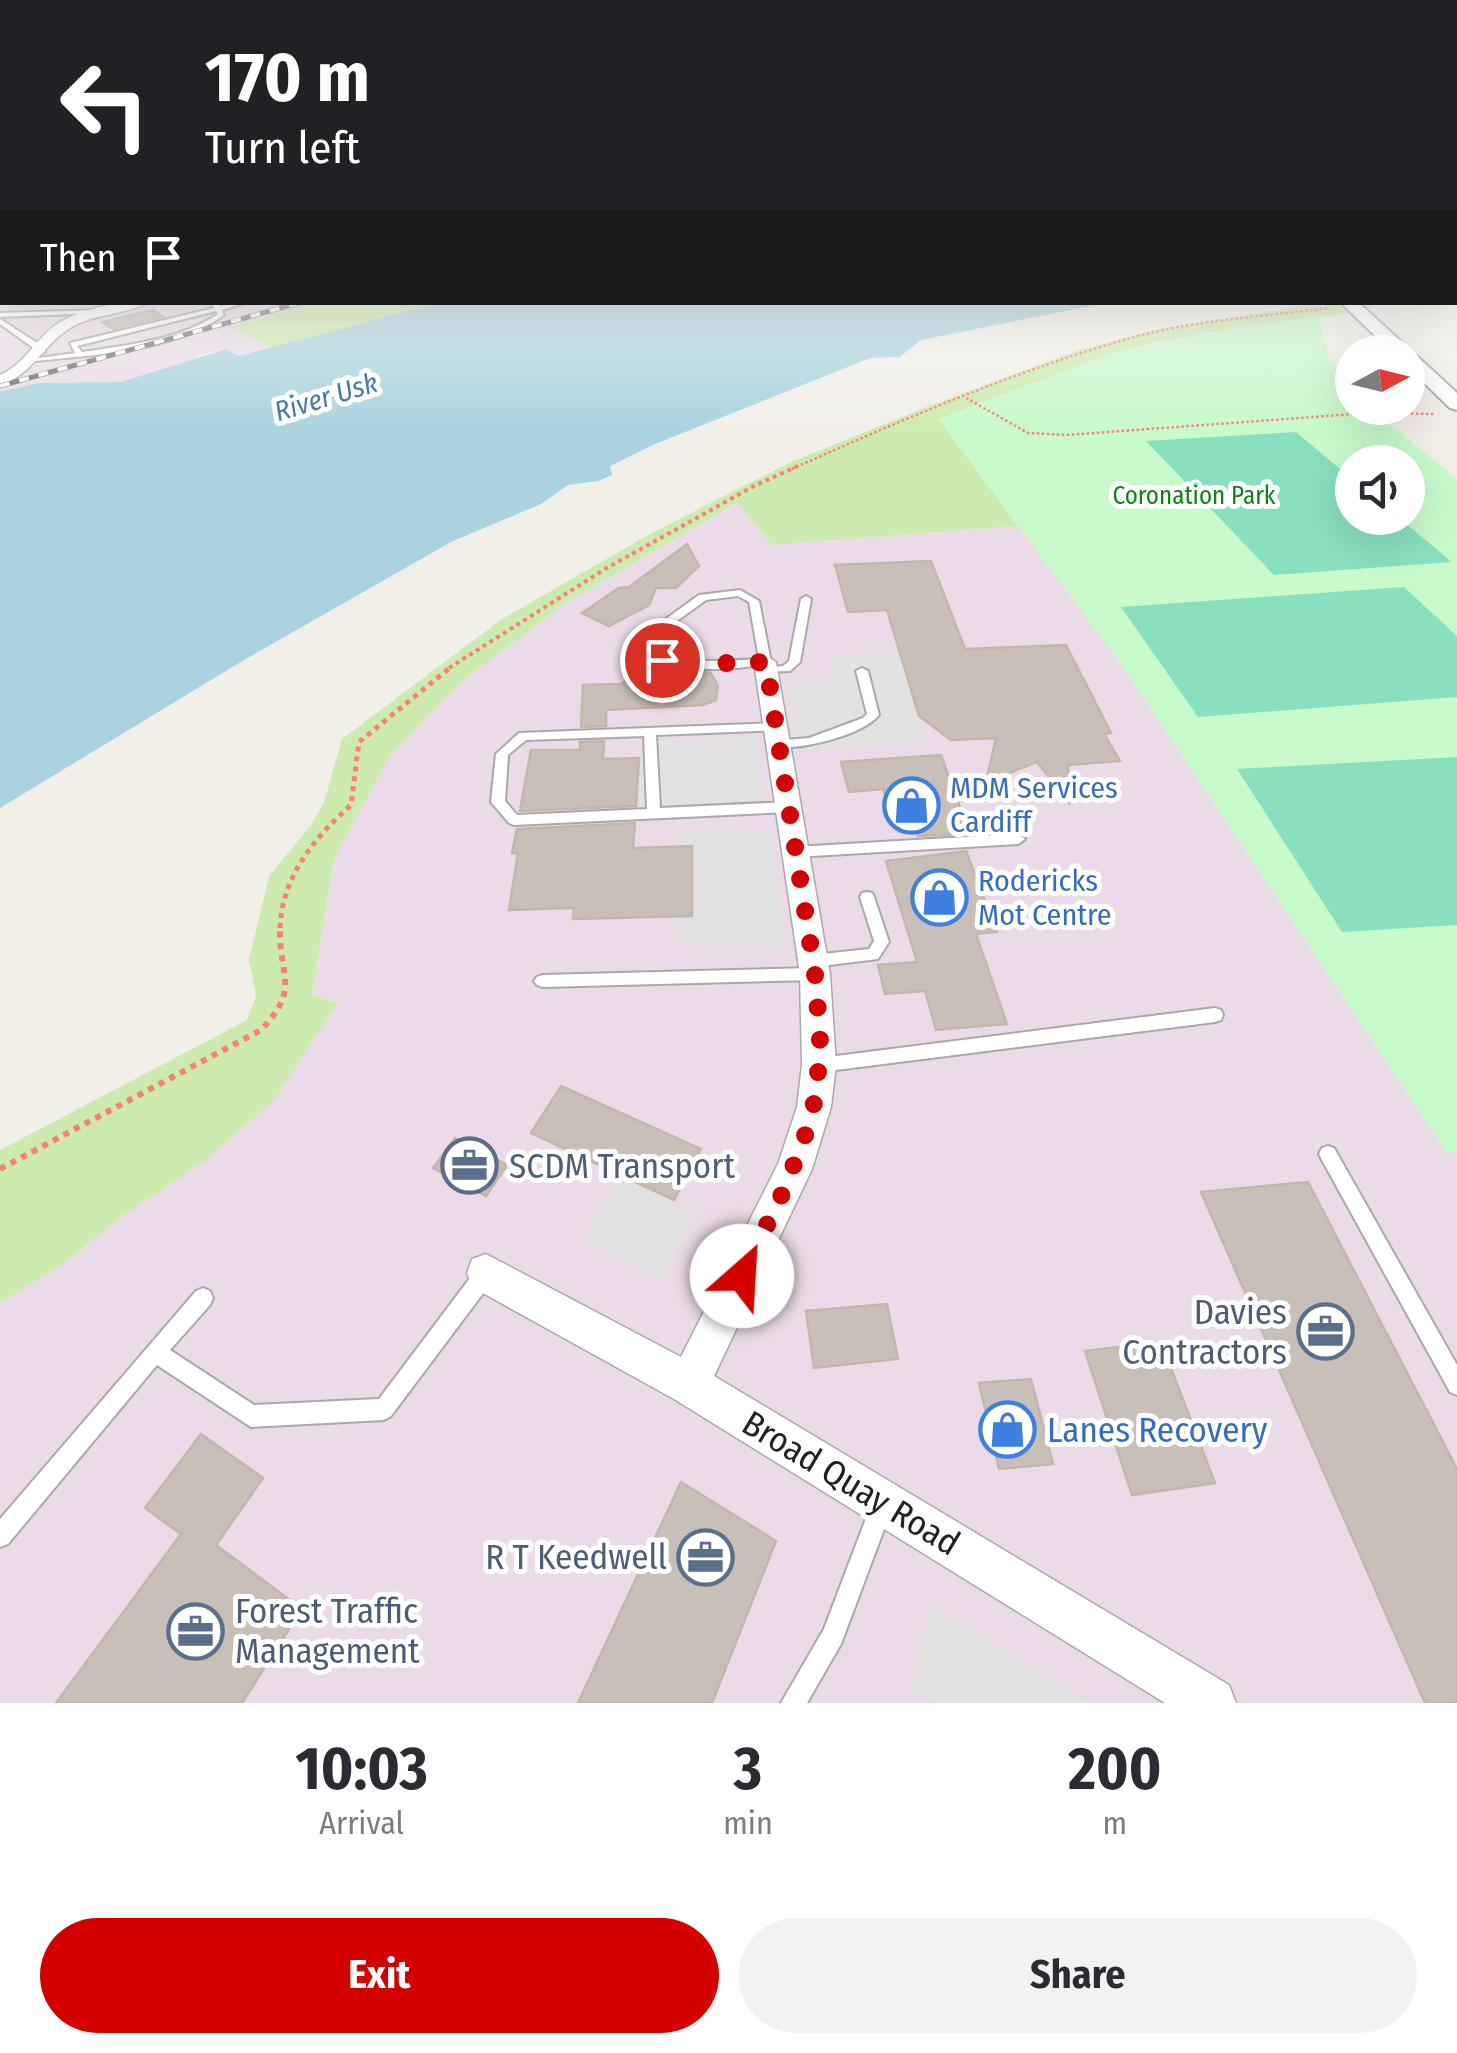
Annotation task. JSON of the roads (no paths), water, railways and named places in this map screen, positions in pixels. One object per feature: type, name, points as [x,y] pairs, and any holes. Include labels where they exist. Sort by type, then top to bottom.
[{"type":"street","points":[[0,380],[20,372],[61,328],[131,305]]},
{"type":"street","points":[[1352,306],[1383,335]]},
{"type":"street","points":[[1425,381],[1448,410]]},
{"type":"street","points":[[689,1384],[794,1169],[814,1106],[819,1065],[814,968],[766,666]]},
{"type":"street","name":"Broad Quay Road","points":[[486,1273],[689,1384],[1211,1703]]},
{"type":"lane","points":[[0,318],[38,354],[81,354],[204,325],[219,318],[216,305],[73,346],[81,354]]},
{"type":"lane","points":[[0,318],[106,311]]},
{"type":"lane","points":[[766,666],[754,602],[740,593],[703,597],[646,638],[647,652],[662,660],[786,669],[794,662],[806,599]]},
{"type":"lane","points":[[788,807],[514,820],[498,802],[502,754],[522,736],[650,732],[777,736],[810,742],[867,721],[873,715],[862,671]]},
{"type":"lane","points":[[650,732],[654,815]]},
{"type":"lane","points":[[796,852],[1018,839]]},
{"type":"lane","points":[[542,981],[814,968],[873,955],[882,942],[867,897]]},
{"type":"lane","points":[[819,1065],[1215,1015]]},
{"type":"lane","points":[[1328,1154],[1457,1385]]},
{"type":"lane","points":[[155,1352],[251,1416],[384,1409],[486,1273]]},
{"type":"lane","points":[[0,1536],[203,1298]]},
{"type":"lane","points":[[794,1703],[834,1636],[883,1503]]},
{"type":"water","name":"River Usk","points":[[431,305],[1095,305],[921,340],[900,357],[870,358],[655,444],[610,466],[612,475],[568,485],[541,504],[451,542],[244,660],[0,808],[0,392],[37,383],[121,382],[226,349],[239,356]]},
{"type":"railway","points":[[0,386],[291,305]]},
{"type":"place","name":"MDM Services Cardiff","points":[[911,805]]},
{"type":"place","name":"Rodericks Mot Centre","points":[[939,898]]},
{"type":"place","name":"SCDM Transport","points":[[470,1166]]},
{"type":"place","name":"Davies Contractors","points":[[1326,1332]]},
{"type":"place","name":"Lanes Recovery","points":[[1008,1430]]},
{"type":"place","name":"R T Keedwell","points":[[706,1557]]},
{"type":"place","name":"Forest Traffic Management","points":[[196,1631]]},
{"type":"park label","name":"Coronation Park","points":[[1194,496]]}]
